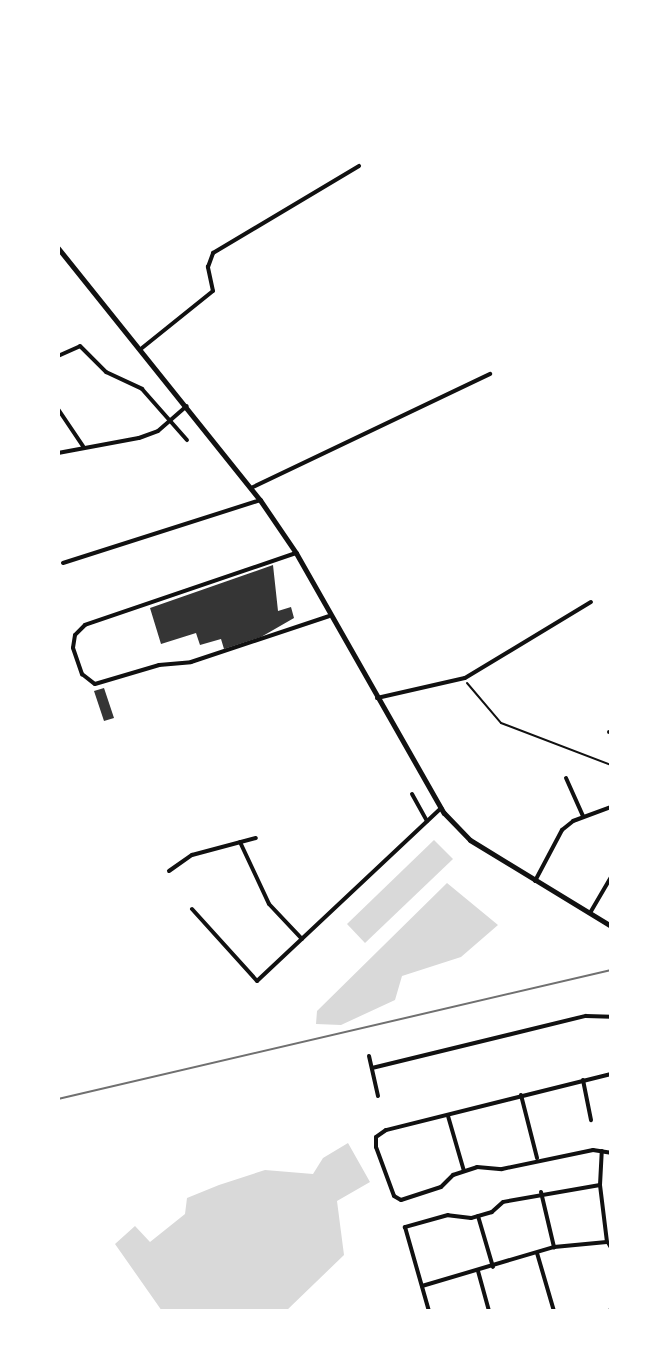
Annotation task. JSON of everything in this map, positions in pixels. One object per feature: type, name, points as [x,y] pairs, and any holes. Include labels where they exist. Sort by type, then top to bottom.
[{"type":"street","points":[[142,348],[213,291],[208,267],[213,253],[257,231],[359,166]]},
{"type":"street","points":[[58,248],[142,348],[260,500],[296,553],[329,616],[441,808],[470,840],[611,926]]},
{"type":"street","points":[[58,347],[60,354],[82,347],[106,372],[142,389],[187,440]]},
{"type":"street","points":[[251,488],[490,374]]},
{"type":"street","points":[[58,453],[139,438],[188,406]]},
{"type":"street","points":[[58,409],[83,446]]},
{"type":"street","points":[[63,563],[245,509],[260,500]]},
{"type":"street","points":[[296,553],[85,625],[75,635],[73,648],[82,674],[95,684],[159,665],[183,664],[329,616]]},
{"type":"street","points":[[377,698],[465,678],[591,602]]},
{"type":"street","points":[[566,778],[583,816]]},
{"type":"street","points":[[412,794],[427,821]]},
{"type":"street","points":[[535,881],[562,830],[583,816],[611,807]]},
{"type":"street","points":[[192,909],[257,981],[441,808]]},
{"type":"street","points":[[169,871],[192,855],[256,838]]},
{"type":"street","points":[[240,842],[269,904],[302,939]]},
{"type":"street","points":[[590,913],[611,877]]},
{"type":"street","points":[[372,1068],[586,1016],[611,1017]]},
{"type":"street","points":[[369,1056],[378,1096]]},
{"type":"street","points":[[611,1074],[386,1130],[376,1137],[376,1147],[394,1196],[401,1200],[441,1187],[464,1171],[502,1169],[537,1159],[602,1151],[611,1153]]},
{"type":"street","points":[[583,1080],[591,1120]]},
{"type":"street","points":[[521,1095],[537,1159]]},
{"type":"street","points":[[448,1116],[464,1171]]},
{"type":"street","points":[[602,1151],[600,1185],[607,1242],[611,1249]]},
{"type":"street","points":[[429,1311],[405,1227],[448,1215],[478,1216],[503,1202],[541,1192],[600,1185]]},
{"type":"street","points":[[541,1192],[554,1247]]},
{"type":"street","points":[[478,1216],[493,1267]]},
{"type":"street","points":[[422,1286],[554,1247],[607,1242]]},
{"type":"street","points":[[537,1253],[554,1311]]},
{"type":"street","points":[[478,1271],[489,1311]]},
{"type":"street","points":[[609,1311],[611,1304]]},
{"type":"path","points":[[465,678],[501,723],[611,765]]},
{"type":"shaded area","points":[[434,840],[453,859],[365,943],[347,924]]},
{"type":"shaded area","points":[[447,883],[498,925],[461,957],[402,976],[395,1000],[341,1025],[316,1024],[317,1011]]},
{"type":"shaded area","points":[[348,1143],[370,1182],[337,1201],[344,1255],[286,1311],[162,1311],[115,1244],[135,1226],[150,1242],[185,1214],[187,1198],[219,1185],[265,1170],[313,1174],[323,1158]]},
{"type":"building","points":[[273,565],[278,611],[291,607],[294,618],[261,637],[224,649],[221,639],[200,645],[196,633],[161,644],[150,608]]},
{"type":"building","points":[[104,688],[114,718],[104,721],[94,691]]},
{"type":"railway","points":[[58,1099],[611,970]]}]
